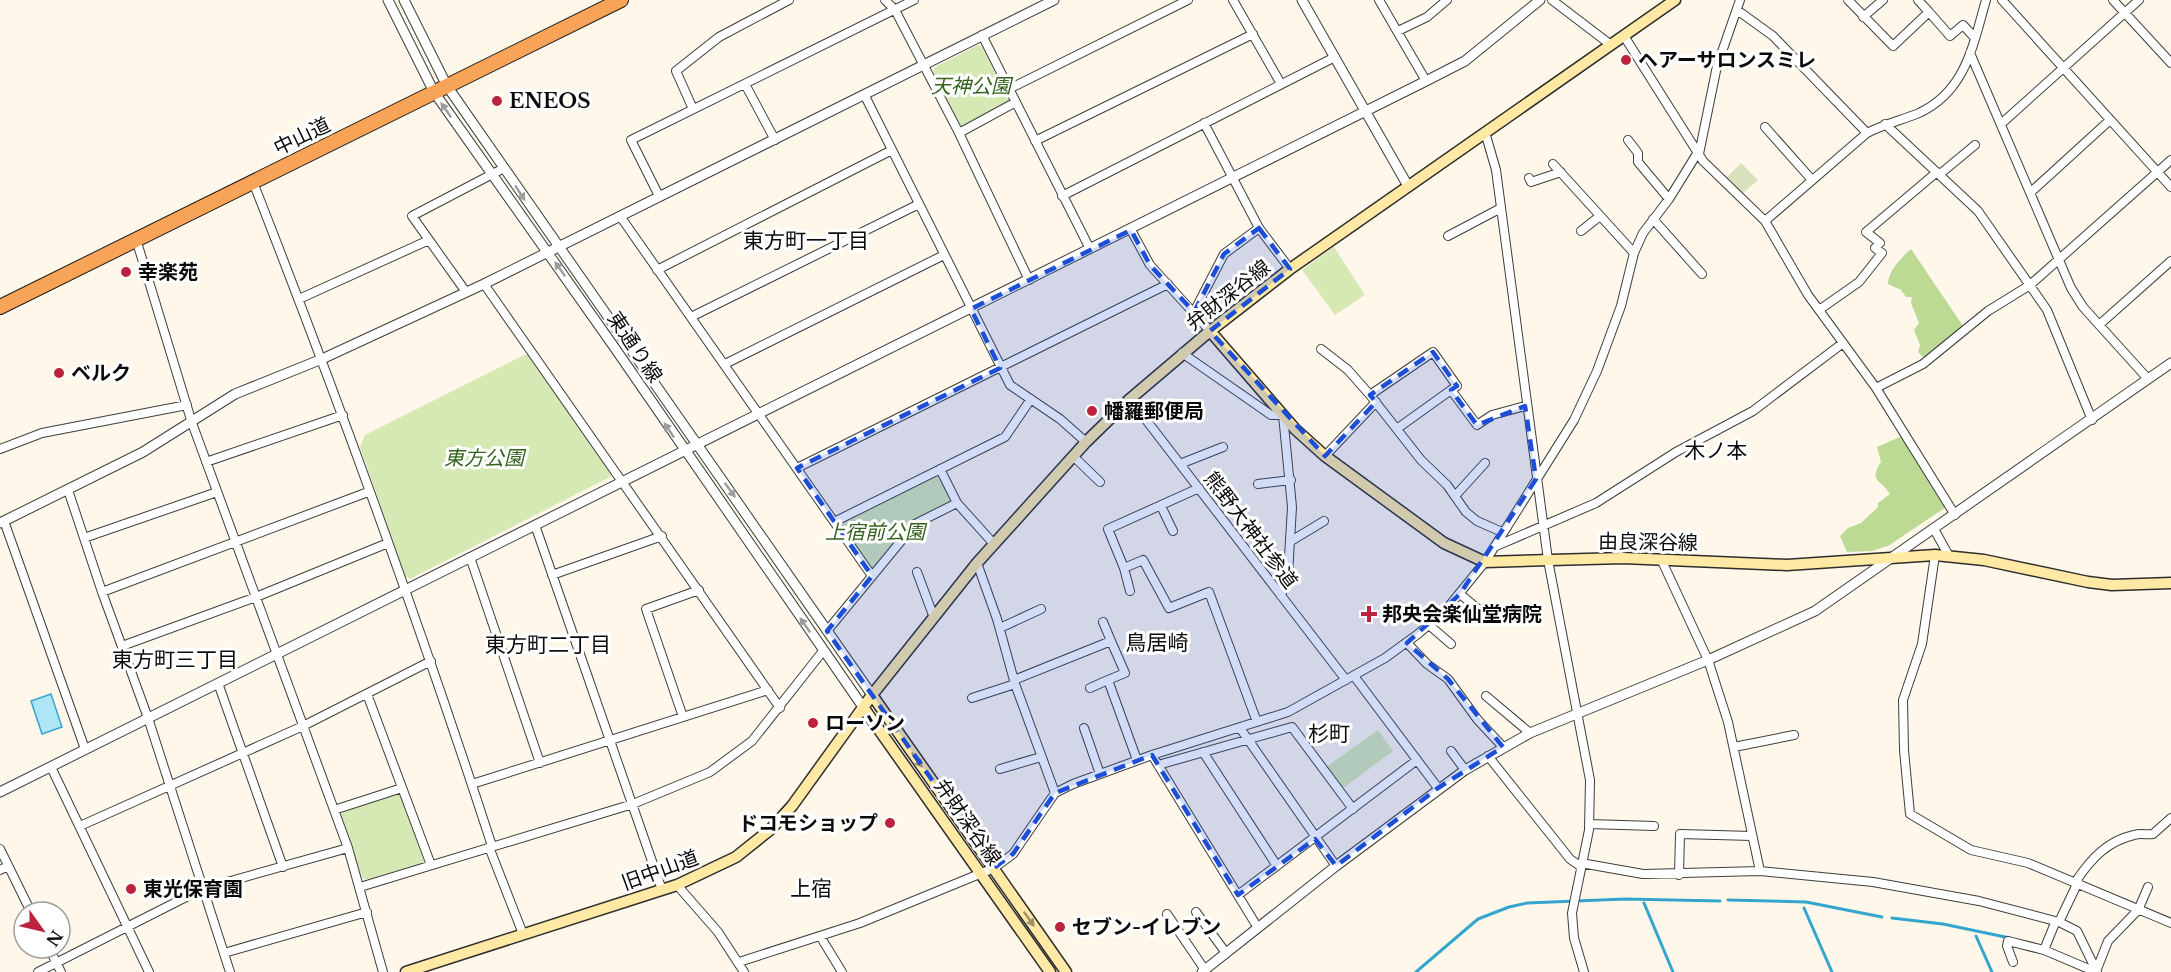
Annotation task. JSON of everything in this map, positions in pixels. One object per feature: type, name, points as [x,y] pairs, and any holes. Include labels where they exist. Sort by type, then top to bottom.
[{"type":"highway","name":"中山道","points":[[0,307],[621,0]]},
{"type":"main road","name":"弁財深谷線","points":[[1050,972],[982,872],[862,707],[933,615],[993,543],[1086,442],[1182,353],[1290,268],[1676,0]]},
{"type":"main road","name":"由良深谷線","points":[[1210,331],[1283,415],[1325,456],[1444,543],[1485,562],[1661,559],[1787,565],[1935,555],[1984,560],[2085,582],[2112,585],[2171,583]]},
{"type":"main road","name":"弁財深谷線","points":[[872,695],[1066,972]]},
{"type":"main road","name":"旧中山道","points":[[406,972],[663,890],[736,856],[771,829],[862,707]]},
{"type":"street","name":"東通り線","points":[[388,0],[492,174],[552,249],[697,445],[872,695]]},
{"type":"street","name":"東通り線","points":[[404,0],[440,89],[504,168],[552,249],[684,452],[780,585],[862,707]]},
{"type":"street","points":[[693,109],[676,71],[719,37],[789,0]]},
{"type":"street","points":[[885,0],[895,10],[959,133],[1029,280]]},
{"type":"street","points":[[660,196],[631,140],[914,0]]},
{"type":"street","points":[[85,749],[2,522],[143,452],[248,388],[322,359],[484,284],[866,96],[1054,0]]},
{"type":"street","points":[[1009,89],[1188,0]]},
{"type":"street","points":[[1233,0],[1281,84]]},
{"type":"street","points":[[1302,0],[1408,186]]},
{"type":"street","points":[[1379,0],[1426,81]]},
{"type":"street","points":[[1398,32],[1427,17],[1447,0]]},
{"type":"street","points":[[0,792],[1466,61],[1540,0]]},
{"type":"street","points":[[1552,0],[1611,45]]},
{"type":"street","points":[[739,962],[860,923],[994,868],[1013,854],[1055,793],[1137,760],[1288,712],[1354,676],[1429,625],[1460,594],[1485,562],[1587,396],[1623,301],[1634,253],[1653,219],[1669,199],[1698,153],[1717,66],[1740,0]]},
{"type":"street","points":[[1848,0],[1893,46],[1929,12]]},
{"type":"street","points":[[1863,17],[1883,0]]},
{"type":"street","points":[[1918,0],[1950,36],[1963,25],[1975,38]]},
{"type":"street","points":[[1765,221],[1867,133],[1884,124],[1919,113],[1952,91],[1970,53],[1986,0]]},
{"type":"street","points":[[2002,0],[2171,187]]},
{"type":"street","points":[[2113,0],[2171,63]]},
{"type":"street","points":[[2001,124],[2139,0]]},
{"type":"street","points":[[1737,10],[1773,36],[1867,133]]},
{"type":"street","points":[[1035,141],[1253,34]]},
{"type":"street","points":[[982,35],[1090,249]]},
{"type":"street","points":[[1624,36],[1698,153],[1765,221],[1819,310],[1876,388],[1955,515]]},
{"type":"street","points":[[1970,53],[2031,192],[2058,261],[2083,307],[2148,379]]},
{"type":"street","points":[[1062,196],[1335,57]]},
{"type":"street","points":[[745,84],[775,140]]},
{"type":"street","points":[[866,96],[1010,385],[1060,419],[1086,442]]},
{"type":"street","points":[[959,133],[1016,102]]},
{"type":"street","points":[[2031,192],[2110,120]]},
{"type":"street","points":[[1204,123],[1259,228],[1290,268]]},
{"type":"street","points":[[1884,124],[1978,211],[2047,310],[2092,420]]},
{"type":"street","points":[[1765,127],[1812,180]]},
{"type":"street","points":[[1485,132],[1496,170],[1525,406],[1548,560],[1589,772],[1589,824],[1572,913],[1574,938],[1584,972]]},
{"type":"street","points":[[1628,140],[1638,153],[1638,162],[1669,199]]},
{"type":"street","points":[[1819,310],[1859,282],[1882,253],[1875,248],[1880,243],[1866,232],[1975,145]]},
{"type":"street","points":[[657,270],[892,150]]},
{"type":"street","points":[[1876,388],[1923,364],[1988,311],[2030,285],[2171,160]]},
{"type":"street","points":[[1553,164],[1634,253]]},
{"type":"street","points":[[466,292],[412,216],[504,168]]},
{"type":"street","points":[[1529,178],[1531,182],[1561,172]]},
{"type":"street","points":[[254,182],[406,589],[472,784],[490,847],[523,934]]},
{"type":"street","points":[[691,317],[919,204]]},
{"type":"street","points":[[1448,236],[1500,208]]},
{"type":"street","points":[[620,216],[872,576]]},
{"type":"street","points":[[1581,231],[1600,216]]},
{"type":"street","points":[[1653,219],[1702,274]]},
{"type":"street","points":[[1194,312],[1224,254],[1259,228]]},
{"type":"street","points":[[1131,230],[1150,265],[1210,331]]},
{"type":"street","points":[[136,239],[192,423],[348,848],[383,972]]},
{"type":"street","points":[[299,299],[429,240]]},
{"type":"street","points":[[725,364],[944,255]]},
{"type":"street","points":[[2099,325],[2171,261]]},
{"type":"street","points":[[484,284],[780,708]]},
{"type":"street","points":[[797,468],[1168,284]]},
{"type":"street","points":[[1492,548],[1596,503],[1676,452],[1753,411],[1843,343]]},
{"type":"street","points":[[1321,350],[1348,370],[1466,512],[1477,521],[1502,532]]},
{"type":"street","points":[[1370,395],[1433,352],[1457,386],[1398,428]]},
{"type":"street","points":[[1182,353],[1270,415],[1283,415],[1291,480],[1291,541],[1288,574],[1281,596]]},
{"type":"street","points":[[1167,914],[1203,971],[1335,866],[1465,770],[1530,733],[1708,660],[1815,611],[2171,363]]},
{"type":"street","points":[[1451,390],[1477,425],[1492,415],[1525,406]]},
{"type":"street","points":[[834,522],[1005,437],[1031,399]]},
{"type":"street","name":"熊野大神社参道","points":[[1130,399],[1346,680]]},
{"type":"street","points":[[1325,456],[1376,402]]},
{"type":"street","points":[[0,449],[42,433],[187,405]]},
{"type":"street","points":[[206,462],[342,416]]},
{"type":"street","points":[[1180,464],[1223,447]]},
{"type":"street","points":[[1073,456],[1100,482]]},
{"type":"street","points":[[1455,496],[1485,463]]},
{"type":"street","points":[[940,469],[957,503],[993,543]]},
{"type":"street","points":[[1258,484],[1291,480]]},
{"type":"street","points":[[1130,591],[1124,568],[1108,529],[1199,488]]},
{"type":"street","points":[[68,490],[148,718],[230,972]]},
{"type":"street","points":[[84,538],[217,492]]},
{"type":"street","points":[[102,592],[368,492]]},
{"type":"street","points":[[827,631],[915,524],[957,503]]},
{"type":"street","points":[[1161,506],[1173,531]]},
{"type":"street","points":[[1291,541],[1324,520]]},
{"type":"street","points":[[535,525],[663,890]]},
{"type":"street","points":[[1934,529],[1949,556]]},
{"type":"street","points":[[552,575],[662,536]]},
{"type":"street","points":[[122,646],[256,597],[388,543]]},
{"type":"street","points":[[1935,555],[1922,644],[1902,700],[1910,814],[1971,850],[2028,863],[2171,923]]},
{"type":"street","points":[[470,557],[540,763]]},
{"type":"street","points":[[1661,559],[1708,660],[1734,747],[1760,871]]},
{"type":"street","points":[[1124,568],[1143,560],[1169,608],[1209,592],[1257,722]]},
{"type":"street","points":[[977,563],[1000,628],[1014,682],[1055,793]]},
{"type":"street","points":[[917,572],[933,615]]},
{"type":"street","points":[[683,717],[646,609],[699,590]]},
{"type":"street","points":[[1460,594],[1477,608]]},
{"type":"street","points":[[1000,628],[1041,609]]},
{"type":"street","points":[[1090,688],[1125,673],[1103,622]]},
{"type":"street","points":[[1429,625],[1451,644]]},
{"type":"street","points":[[972,698],[1111,641]]},
{"type":"street","points":[[1407,642],[1427,664],[1450,676],[1477,719],[1503,747]]},
{"type":"street","points":[[360,887],[633,804],[710,772],[752,741],[823,651]]},
{"type":"street","points":[[80,826],[169,784],[303,726],[431,661]]},
{"type":"street","points":[[1354,676],[1438,788]]},
{"type":"street","points":[[1108,680],[1137,760]]},
{"type":"street","points":[[218,683],[284,867]]},
{"type":"street","points":[[472,784],[768,690]]},
{"type":"street","points":[[367,694],[431,865]]},
{"type":"street","points":[[1486,696],[1530,733]]},
{"type":"street","points":[[1158,765],[1292,727],[1353,809]]},
{"type":"street","points":[[1084,728],[1100,774]]},
{"type":"street","points":[[1240,728],[1335,866]]},
{"type":"street","points":[[1734,747],[1794,735]]},
{"type":"street","points":[[1451,751],[1465,770]]},
{"type":"street","points":[[1203,752],[1277,866]]},
{"type":"street","points":[[1152,755],[1258,928]]},
{"type":"street","points":[[1488,756],[1570,859],[1580,864],[1643,874],[1679,875],[1760,871],[1901,885],[2057,922],[2082,937],[2097,971]]},
{"type":"street","points":[[1000,769],[1041,757]]},
{"type":"street","points":[[1238,895],[1417,760]]},
{"type":"street","points":[[51,767],[149,972]]},
{"type":"street","points":[[334,810],[402,788]]},
{"type":"street","points":[[2044,950],[2077,882],[2090,861],[2106,846],[2133,835],[2153,834],[2171,818]]},
{"type":"street","points":[[1589,824],[1654,826]]},
{"type":"street","points":[[1679,875],[1680,834],[1752,836]]},
{"type":"street","points":[[38,972],[202,889],[348,848]]},
{"type":"street","points":[[0,849],[25,900]]},
{"type":"street","points":[[0,870],[8,866]]},
{"type":"street","points":[[677,885],[718,932],[744,972]]},
{"type":"street","points":[[2097,971],[2108,941],[2139,908],[2148,887]]},
{"type":"street","points":[[224,953],[367,912]]},
{"type":"street","points":[[1196,912],[1226,953]]},
{"type":"street","points":[[820,936],[843,972]]},
{"type":"street","points":[[2013,962],[2007,946],[2008,941],[2044,950],[2097,971]]},
{"type":"street","points":[[55,960],[61,972]]},
{"type":"highlighted area","points":[[1259,228],[1290,269],[1210,331],[1325,456],[1376,402],[1370,395],[1433,352],[1457,386],[1451,390],[1477,425],[1525,406],[1536,479],[1460,594],[1407,643],[1448,679],[1503,747],[1438,788],[1336,866],[1315,839],[1238,895],[1152,755],[1055,793],[1013,854],[994,868],[827,631],[872,576],[797,468],[1000,368],[971,309],[1131,230],[1150,265],[1194,312],[1224,254]]},
{"type":"green space","name":"天神公園","points":[[978,45],[982,47],[1009,100],[1007,104],[963,126],[960,125],[933,72],[935,67]]},
{"type":"green space","points":[[1741,163],[1758,180],[1742,194],[1725,179]]},
{"type":"green space","points":[[1334,247],[1365,295],[1335,315],[1302,270]]},
{"type":"green space","points":[[1911,249],[1963,326],[1925,359],[1918,352],[1920,345],[1914,330],[1919,323],[1911,303],[1912,297],[1906,297],[1901,290],[1888,284],[1893,270]]},
{"type":"green space","name":"東方公園","points":[[524,355],[530,355],[611,473],[610,477],[410,579],[405,576],[360,447],[365,435]]},
{"type":"green space","points":[[1902,436],[1946,507],[1888,546],[1872,551],[1847,552],[1840,536],[1848,528],[1861,523],[1878,507],[1878,503],[1890,494],[1876,477],[1881,462],[1877,447]]},
{"type":"green space","name":"上宿前公園","points":[[936,476],[951,500],[949,504],[913,521],[876,568],[872,569],[842,527],[843,523]]},
{"type":"green space","points":[[1378,730],[1393,751],[1342,789],[1326,767]]},
{"type":"green space","points":[[396,793],[402,798],[425,863],[370,880],[362,878],[340,818],[342,813]]},
{"type":"water","points":[[51,694],[62,727],[42,734],[31,701]]},
{"type":"waterway","points":[[1416,972],[1478,919],[1509,907],[1527,903],[1625,899],[1720,901]]},
{"type":"waterway","points":[[1728,900],[1806,902],[1882,917]]},
{"type":"waterway","points":[[1644,903],[1673,972]]},
{"type":"waterway","points":[[1804,908],[1832,972]]},
{"type":"waterway","points":[[1892,918],[1943,924],[2010,938]]},
{"type":"waterway","points":[[1976,936],[1992,972]]},
{"type":"place","name":"ヘアーサロンスミレ","points":[[1626,60]]},
{"type":"place","name":"ENEOS","points":[[497,101]]},
{"type":"place","name":"幸楽苑","points":[[126,272]]},
{"type":"place","name":"ベルク","points":[[59,373]]},
{"type":"place","name":"幡羅郵便局","points":[[1092,411]]},
{"type":"place","name":"邦央会楽仙堂病院","points":[[1369,614]]},
{"type":"place","name":"ローソン","points":[[813,723]]},
{"type":"place","name":"ドコモショップ","points":[[890,823]]},
{"type":"place","name":"東光保育園","points":[[131,889]]},
{"type":"place","name":"セブン-イレブン","points":[[1060,927]]},
{"type":"district","name":"東方町一丁目","points":[[806,241]]},
{"type":"district","name":"木ノ本","points":[[1716,451]]},
{"type":"district","name":"鳥居崎","points":[[1157,643]]},
{"type":"district","name":"東方町二丁目","points":[[548,645]]},
{"type":"district","name":"東方町三丁目","points":[[175,660]]},
{"type":"district","name":"杉町","points":[[1329,734]]},
{"type":"district","name":"上宿","points":[[811,889]]}]
